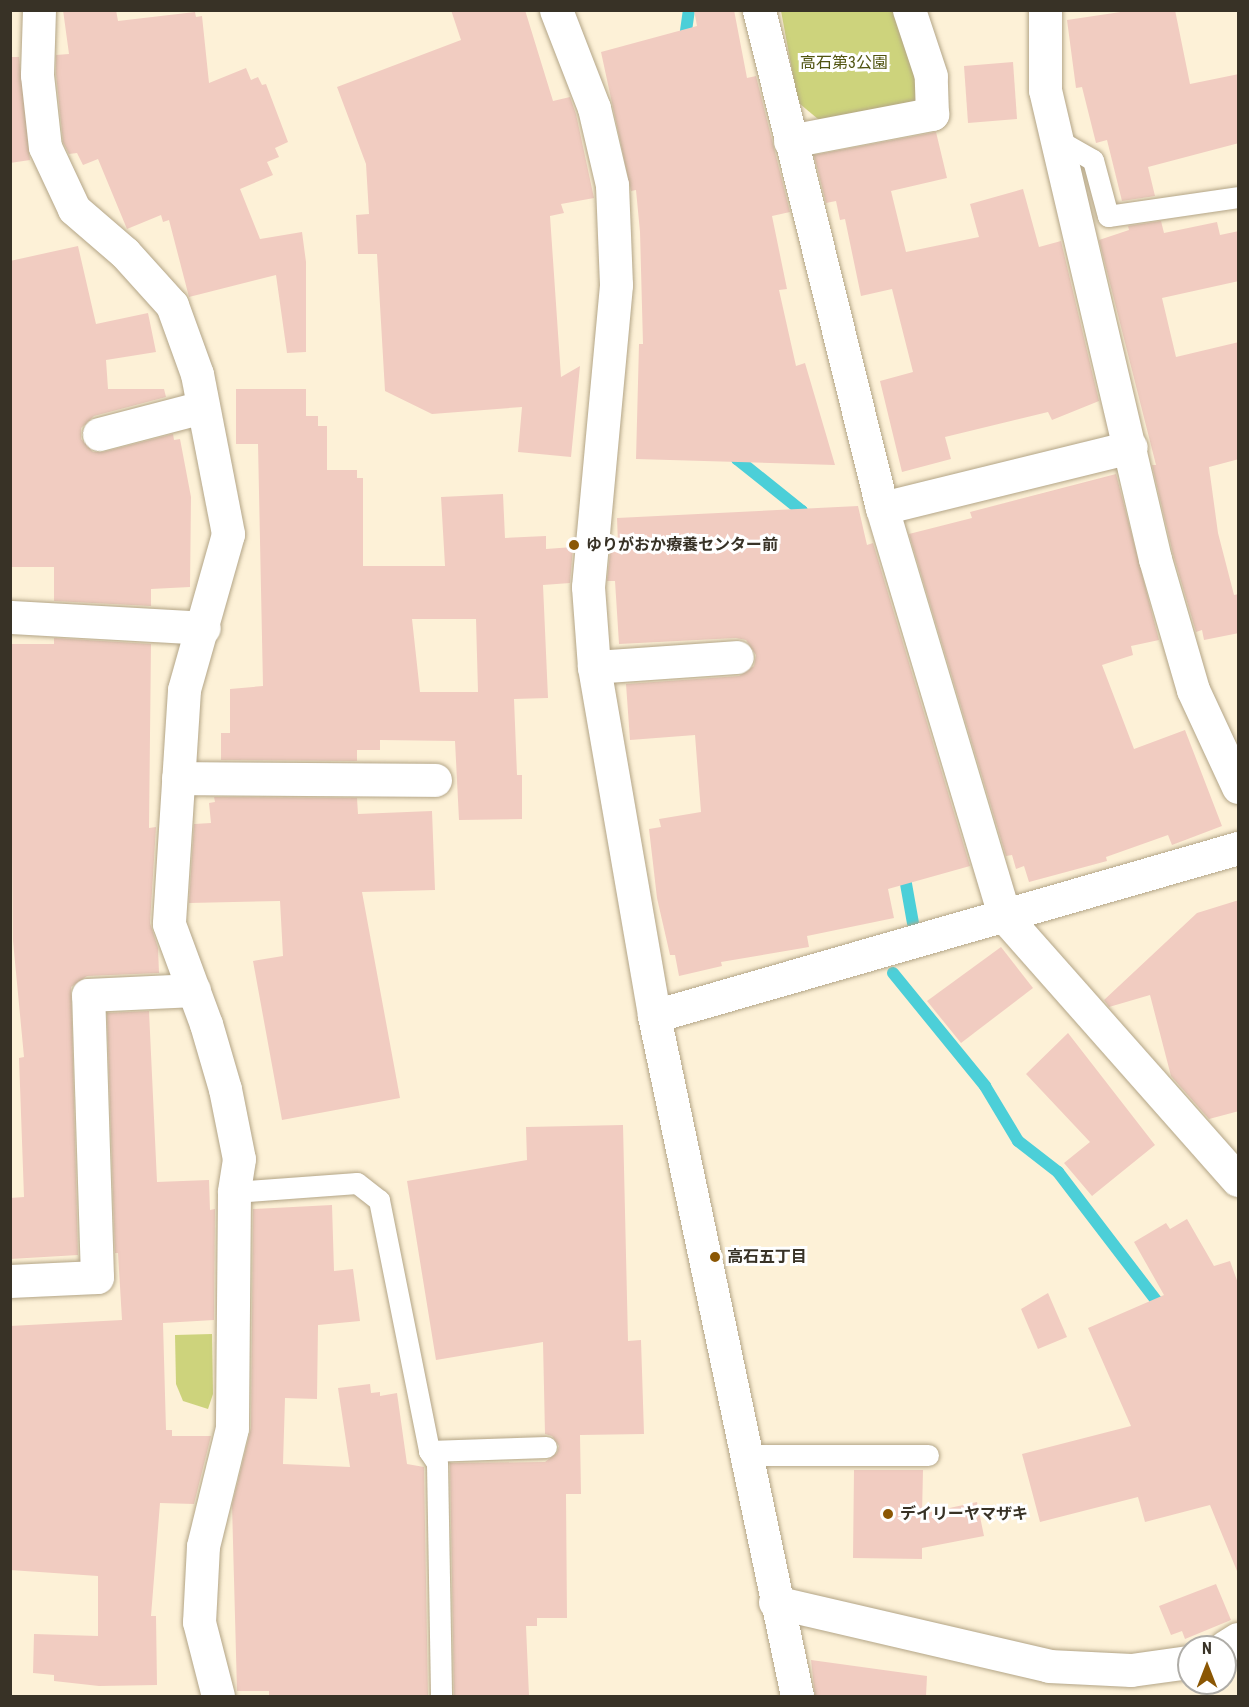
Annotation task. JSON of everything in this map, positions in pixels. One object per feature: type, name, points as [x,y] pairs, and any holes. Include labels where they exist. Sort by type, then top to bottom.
[{"type":"street","points":[[39,10],[37,75],[45,147],[74,210],[125,253],[172,305],[196,374],[228,534],[204,628],[184,690],[169,924],[194,990],[225,1089],[239,1159],[234,1192],[232,1428],[203,1546],[199,1622],[218,1696]]},
{"type":"street","points":[[556,10],[594,108],[612,185],[616,285],[588,587],[594,668],[654,1016],[797,1696]]},
{"type":"street","points":[[759,10],[882,508],[1005,917],[1239,1180]]},
{"type":"street","points":[[790,141],[932,114],[931,76],[909,10]]},
{"type":"street","points":[[1045,10],[1045,90],[1131,447],[1155,559],[1193,690],[1239,787]]},
{"type":"street","points":[[99,434],[203,407]]},
{"type":"street","points":[[882,508],[1131,447]]},
{"type":"street","points":[[10,617],[204,628]]},
{"type":"street","points":[[594,668],[737,657]]},
{"type":"street","points":[[178,778],[435,780]]},
{"type":"street","points":[[654,1016],[1239,848]]},
{"type":"street","points":[[10,1281],[97,1277],[88,995],[194,990]]},
{"type":"street","points":[[776,1602],[1049,1666],[1131,1670],[1177,1664]]},
{"type":"lane","points":[[1058,140],[1093,160],[1108,216],[1239,197]]},
{"type":"lane","points":[[234,1192],[357,1183],[380,1200],[429,1451],[437,1463],[441,1696]]},
{"type":"lane","points":[[429,1451],[546,1447]]},
{"type":"lane","points":[[746,1455],[928,1455]]},
{"type":"green space","name":"高石第3公園","points":[[781,11],[897,11],[909,43],[919,100],[825,121],[818,119],[800,104],[797,97]]},
{"type":"green space","points":[[212,1334],[213,1394],[208,1409],[183,1401],[176,1384],[175,1335]]},
{"type":"building","points":[[63,10],[116,10],[118,21],[195,12],[196,17],[202,16],[209,83],[246,68],[251,80],[258,77],[262,85],[266,84],[288,142],[275,148],[279,157],[267,162],[273,175],[240,189],[260,239],[302,232],[306,262],[306,352],[287,353],[276,275],[189,297],[169,220],[163,222],[161,215],[127,229],[98,159],[83,165],[77,153],[69,154],[63,142],[56,74],[56,55],[69,54]]},
{"type":"building","points":[[451,10],[525,10],[553,101],[570,97],[576,114],[594,198],[561,204],[564,213],[550,216],[561,377],[580,366],[571,457],[518,452],[522,407],[432,414],[385,391],[377,254],[358,254],[356,215],[369,214],[366,164],[337,87],[461,40]]},
{"type":"building","points":[[694,10],[734,10],[747,78],[756,76],[790,212],[772,216],[787,289],[779,290],[796,366],[805,363],[835,465],[636,459],[639,344],[643,344],[640,232],[636,190],[631,191],[601,52],[697,26]]},
{"type":"building","points":[[1134,10],[1175,10],[1190,84],[1239,74],[1239,143],[1148,167],[1155,196],[1122,201],[1107,140],[1096,143],[1082,87],[1076,88],[1067,20]]},
{"type":"building","points":[[10,57],[19,57],[30,160],[10,163]]},
{"type":"building","points":[[1013,62],[1017,119],[968,123],[964,66]]},
{"type":"building","points":[[936,132],[947,178],[891,191],[906,252],[979,237],[970,204],[1023,189],[1039,247],[1061,241],[1099,401],[1052,420],[1048,412],[945,437],[951,459],[902,472],[880,381],[913,372],[892,289],[861,296],[845,219],[840,220],[836,201],[826,203],[814,155]]},
{"type":"building","points":[[1161,221],[1164,233],[1217,222],[1220,235],[1239,231],[1239,281],[1162,298],[1176,357],[1239,342],[1239,459],[1209,467],[1218,533],[1234,595],[1239,594],[1239,633],[1204,640],[1202,630],[1196,632],[1173,554],[1152,465],[1156,465],[1099,240],[1129,230],[1128,226]]},
{"type":"building","points":[[78,246],[96,324],[148,313],[156,352],[106,360],[108,389],[164,389],[166,397],[94,416],[81,428],[81,439],[93,452],[103,452],[173,434],[174,440],[180,439],[191,497],[190,587],[151,589],[151,606],[54,601],[54,567],[10,567],[10,261]]},
{"type":"building","points":[[236,389],[306,389],[306,416],[318,416],[318,426],[327,426],[327,470],[357,470],[357,478],[363,478],[363,566],[445,566],[441,497],[503,494],[505,538],[546,536],[546,549],[573,547],[570,583],[543,585],[548,698],[514,699],[517,775],[522,775],[522,819],[459,820],[455,741],[380,740],[380,750],[357,750],[357,761],[221,760],[221,733],[230,733],[230,689],[263,686],[258,444],[236,444]],"holes":[[[412,619],[476,619],[478,692],[420,692]]]},
{"type":"building","points":[[1116,474],[1159,640],[1131,646],[1133,655],[1102,665],[1134,749],[1185,730],[1222,826],[1172,845],[1168,835],[1106,857],[1107,861],[1029,882],[1024,866],[1016,869],[1012,855],[1006,856],[909,534],[972,518],[970,512]]},
{"type":"building","points":[[858,506],[867,545],[873,543],[970,866],[888,889],[894,918],[807,936],[809,947],[721,962],[722,966],[679,976],[675,955],[670,955],[657,898],[649,829],[661,827],[659,819],[701,812],[695,735],[630,740],[626,684],[739,676],[754,666],[756,655],[746,640],[736,638],[619,644],[615,581],[607,581],[611,545],[618,544],[617,518]]},
{"type":"building","points":[[54,638],[151,644],[149,828],[156,827],[150,923],[158,948],[159,973],[87,976],[71,987],[78,1255],[10,1259],[10,1198],[24,1197],[19,1058],[24,1057],[13,941],[10,644],[54,644]]},
{"type":"building","points":[[214,797],[357,798],[358,814],[432,811],[435,890],[362,892],[400,1098],[282,1120],[253,961],[283,956],[280,901],[189,903],[194,824],[211,823],[209,803],[215,802]]},
{"type":"building","points":[[1239,900],[1239,1111],[1209,1119],[1171,1076],[1150,995],[1109,1007],[1104,1000],[1197,913]]},
{"type":"building","points":[[1001,947],[1033,988],[961,1043],[927,1001]]},
{"type":"building","points":[[149,1011],[157,1182],[209,1180],[210,1210],[215,1209],[214,1320],[163,1323],[166,1430],[172,1430],[172,1436],[211,1436],[194,1504],[160,1503],[151,1616],[156,1616],[157,1685],[99,1686],[54,1681],[54,1675],[33,1673],[34,1634],[98,1636],[98,1576],[10,1570],[10,1326],[122,1320],[118,1253],[115,1253],[107,1013]]},
{"type":"building","points":[[1068,1033],[1155,1145],[1092,1196],[1064,1163],[1090,1142],[1026,1074]]},
{"type":"building","points":[[623,1125],[628,1341],[641,1340],[644,1434],[580,1435],[581,1494],[566,1494],[567,1618],[537,1618],[537,1626],[526,1626],[529,1696],[454,1696],[450,1463],[545,1462],[557,1453],[559,1446],[552,1436],[545,1434],[543,1342],[436,1360],[407,1181],[527,1160],[526,1127]]},
{"type":"building","points":[[332,1205],[334,1271],[353,1269],[360,1321],[318,1325],[317,1399],[285,1398],[283,1464],[350,1467],[338,1388],[370,1384],[371,1393],[380,1392],[380,1396],[397,1393],[407,1464],[424,1467],[428,1696],[269,1696],[269,1691],[237,1691],[232,1505],[251,1428],[253,1209]]},
{"type":"building","points":[[1187,1219],[1214,1266],[1230,1261],[1239,1286],[1237,1571],[1210,1505],[1145,1522],[1138,1497],[1040,1522],[1022,1454],[1131,1426],[1088,1328],[1164,1295],[1134,1242],[1166,1223],[1170,1229]]},
{"type":"building","points":[[1048,1293],[1067,1337],[1038,1349],[1021,1309]]},
{"type":"building","name":"デイリーヤマザキ","points":[[854,1470],[923,1470],[922,1514],[977,1502],[984,1536],[922,1548],[922,1559],[853,1558]]},
{"type":"building","points":[[1216,1584],[1231,1620],[1195,1635],[1184,1635],[1182,1631],[1171,1635],[1159,1606]]},
{"type":"building","points":[[811,1660],[927,1676],[926,1696],[815,1696]]},
{"type":"waterway","points":[[684,45],[689,10]]},
{"type":"waterway","points":[[733,449],[737,459],[802,511],[805,522]]},
{"type":"waterway","points":[[903,867],[913,923]]},
{"type":"waterway","points":[[893,973],[985,1086],[1018,1141],[1058,1172],[1165,1312]]},
{"type":"place","name":"ゆりがおか療養センター前","points":[[574,545]]},
{"type":"place","name":"高石五丁目","points":[[715,1257]]},
{"type":"place","name":"デイリーヤマザキ","points":[[888,1514]]}]
